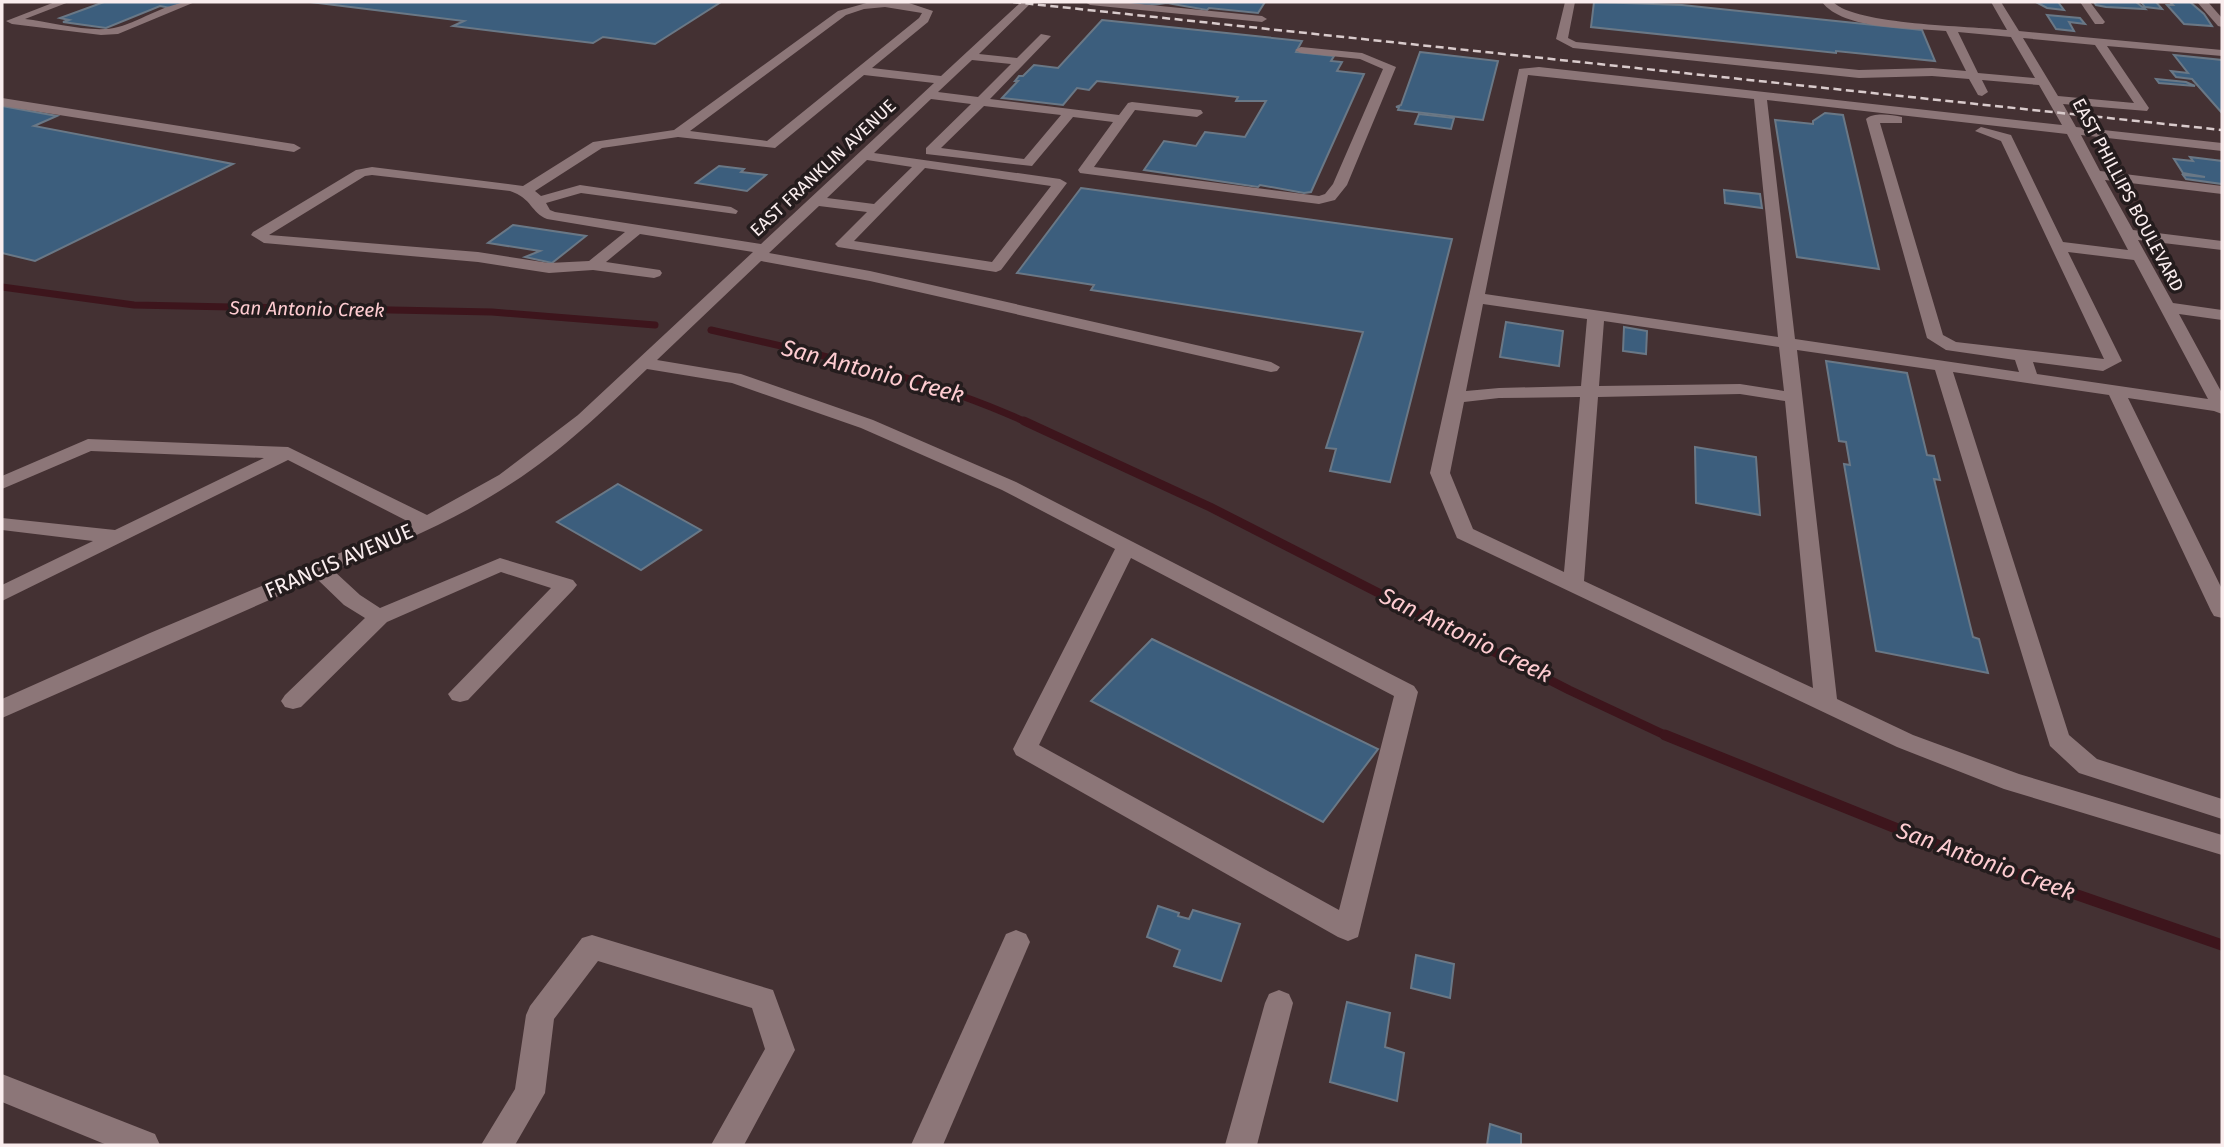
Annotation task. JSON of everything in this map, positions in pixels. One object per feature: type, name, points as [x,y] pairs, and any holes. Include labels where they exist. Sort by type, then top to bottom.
[{"type":"street","points":[[7,22],[64,2]]},
{"type":"street","points":[[7,22],[101,32],[118,31],[190,2]]},
{"type":"street","points":[[527,190],[598,145],[678,133],[770,145],[924,20],[928,11],[880,2],[859,5],[842,13],[678,133]]},
{"type":"street","name":"EAST FRANKLIN AVENUE","points":[[644,363],[1027,2]]},
{"type":"street","points":[[1090,2],[1262,19]]},
{"type":"street","points":[[1570,2],[1562,39],[1573,45],[1859,74],[1915,71],[2044,82]]},
{"type":"street","points":[[1827,2],[1836,11],[1866,20],[2222,53]]},
{"type":"street","name":"EAST PHILLIPS BOULEVARD","points":[[1996,2],[2054,99],[2221,408]]},
{"type":"street","points":[[2085,2],[2099,22]]},
{"type":"street","points":[[2202,2],[2222,24]]},
{"type":"street","points":[[1950,27],[1982,92]]},
{"type":"street","points":[[1045,36],[931,151],[1027,163],[1070,112]]},
{"type":"street","points":[[2054,99],[2143,108],[2098,41]]},
{"type":"street","points":[[1197,113],[1132,106],[1085,170],[1319,200],[1330,197],[1340,185],[1390,67],[1362,56],[1301,50]]},
{"type":"street","points":[[970,56],[1020,62]]},
{"type":"street","points":[[862,71],[944,80]]},
{"type":"street","points":[[2222,146],[2072,132],[1760,94],[1539,71],[1524,72],[1440,473],[1464,533],[1573,585],[1905,741],[2014,782],[2222,845]]},
{"type":"street","points":[[1760,94],[1789,342],[1791,397],[1826,704]]},
{"type":"street","points":[[929,95],[1122,118]]},
{"type":"street","points":[[2,102],[294,148]]},
{"type":"street","points":[[1872,119],[1990,133],[2006,138],[2113,361],[2103,366],[2022,356],[1952,346],[1935,338],[1872,119]]},
{"type":"street","points":[[865,156],[1060,183],[996,267],[843,244],[922,164]]},
{"type":"street","points":[[654,273],[593,265],[549,268],[478,257],[264,239],[258,235],[361,173],[372,171],[527,190],[539,201],[544,213],[552,216],[761,253],[1271,367]]},
{"type":"street","points":[[2096,175],[2222,190]]},
{"type":"street","points":[[539,201],[580,189],[731,211]]},
{"type":"street","points":[[816,201],[878,209]]},
{"type":"street","points":[[593,265],[636,230]]},
{"type":"street","points":[[2127,234],[2222,245]]},
{"type":"street","points":[[2058,246],[2140,256]]},
{"type":"street","points":[[1476,298],[1789,342],[2221,408]]},
{"type":"street","points":[[2167,307],[2222,315]]},
{"type":"street","points":[[1573,585],[1596,315]]},
{"type":"street","points":[[2022,356],[2030,378]]},
{"type":"street","points":[[644,363],[735,378],[867,424],[1009,486],[1406,692],[1348,929],[1025,749],[1126,547]]},
{"type":"street","name":"FRANCIS AVENUE","points":[[2,709],[427,523],[506,479],[584,419],[644,363]]},
{"type":"street","points":[[1942,365],[2059,740],[2088,766],[2222,809]]},
{"type":"street","points":[[1455,398],[1499,393],[1740,390],[1791,397]]},
{"type":"street","points":[[2116,391],[2222,611]]},
{"type":"street","points":[[2,483],[88,445],[288,453],[427,523]]},
{"type":"street","points":[[2,594],[288,453]]},
{"type":"street","points":[[2,524],[116,537]]},
{"type":"street","points":[[293,701],[379,617],[500,565],[566,585],[460,694]]},
{"type":"street","points":[[319,569],[352,600],[379,617]]},
{"type":"street","points":[[927,1145],[1016,942]]},
{"type":"street","points":[[497,1145],[530,1093],[540,1015],[592,947],[764,999],[780,1050],[727,1145]]},
{"type":"street","points":[[1241,1145],[1279,1003]]},
{"type":"street","points":[[2,1088],[144,1145]]},
{"type":"building","points":[[104,2],[186,2],[171,8],[160,6],[106,28],[63,22],[69,20],[60,18]]},
{"type":"building","points":[[310,2],[721,2],[655,44],[603,37],[593,43],[453,26],[464,21]]},
{"type":"building","points":[[1105,2],[1265,2],[1258,13],[1209,8],[1207,10],[1167,3],[1144,6]]},
{"type":"building","points":[[1594,2],[1682,5],[1922,30],[1935,61],[1591,27]]},
{"type":"building","points":[[2036,2],[2058,2],[2064,10],[2047,8]]},
{"type":"building","points":[[2094,2],[2136,2],[2145,9],[2106,7]]},
{"type":"building","points":[[2141,2],[2156,2],[2162,9],[2145,7]]},
{"type":"building","points":[[2170,2],[2190,2],[2204,14],[2212,26],[2184,24],[2167,5],[2173,5]]},
{"type":"building","points":[[2047,15],[2080,18],[2085,24],[2069,22],[2074,31],[2056,29]]},
{"type":"building","points":[[1102,20],[1302,41],[1296,52],[1334,56],[1331,61],[1342,62],[1337,71],[1364,74],[1311,192],[1144,170],[1164,141],[1196,146],[1205,132],[1245,137],[1266,101],[1236,101],[1238,97],[1097,81],[1089,90],[1077,88],[1063,105],[1002,98],[1018,81],[1015,81],[1019,76],[1023,76],[1034,65],[1058,68]]},
{"type":"building","points":[[1420,52],[1498,61],[1483,120],[1398,110],[1399,107],[1396,107],[1401,105]]},
{"type":"building","points":[[2174,55],[2222,60],[2222,113],[2192,79],[2176,77],[2171,71],[2188,73]]},
{"type":"building","points":[[2156,79],[2186,82],[2195,86],[2159,83]]},
{"type":"building","points":[[2,106],[57,116],[34,126],[233,164],[35,261],[2,253]]},
{"type":"building","points":[[1825,113],[1843,115],[1879,269],[1797,257],[1775,120],[1813,124],[1813,121]]},
{"type":"building","points":[[1419,114],[1454,118],[1451,129],[1415,124]]},
{"type":"building","points":[[2190,157],[2222,161],[2222,184],[2186,179],[2183,175],[2205,177],[2183,173],[2174,159],[2193,161]]},
{"type":"building","points":[[719,166],[766,175],[747,191],[696,183]]},
{"type":"building","points":[[1081,188],[1452,239],[1390,482],[1330,471],[1336,449],[1326,448],[1363,332],[1091,290],[1094,285],[1017,273]]},
{"type":"building","points":[[1724,190],[1760,194],[1762,208],[1725,203]]},
{"type":"building","points":[[513,225],[586,236],[552,263],[525,257],[540,251],[488,243]]},
{"type":"building","points":[[1506,322],[1563,331],[1559,366],[1500,357]]},
{"type":"building","points":[[1624,327],[1647,331],[1646,354],[1623,351]]},
{"type":"building","points":[[1826,361],[1907,373],[1927,455],[1934,456],[1940,480],[1934,479],[1973,637],[1979,639],[1988,673],[1876,651],[1844,464],[1850,465],[1846,442],[1839,441]]},
{"type":"building","points":[[1695,447],[1756,457],[1760,515],[1696,503]]},
{"type":"building","points":[[618,484],[701,530],[641,570],[557,522]]},
{"type":"building","points":[[1152,639],[1378,749],[1323,822],[1091,701]]},
{"type":"building","points":[[1158,906],[1189,919],[1193,910],[1240,924],[1221,981],[1174,966],[1180,950],[1147,937]]},
{"type":"building","points":[[1416,955],[1454,964],[1450,998],[1411,988]]},
{"type":"building","points":[[1347,1002],[1390,1013],[1385,1047],[1404,1053],[1397,1101],[1330,1082]]},
{"type":"building","points":[[1490,1124],[1521,1134],[1521,1145],[1487,1145]]},
{"type":"waterway","name":"San Antonio Creek","points":[[2,287],[134,305],[492,312],[655,325]]},
{"type":"waterway","name":"San Antonio Creek","points":[[711,330],[872,368],[951,392],[1028,423]]},
{"type":"waterway","name":"San Antonio Creek","points":[[1024,421],[1210,507],[1569,690],[1669,737]]},
{"type":"waterway","name":"San Antonio Creek","points":[[1665,735],[1965,856],[2222,945]]},
{"type":"railway","points":[[1013,2],[2222,130]]}]
